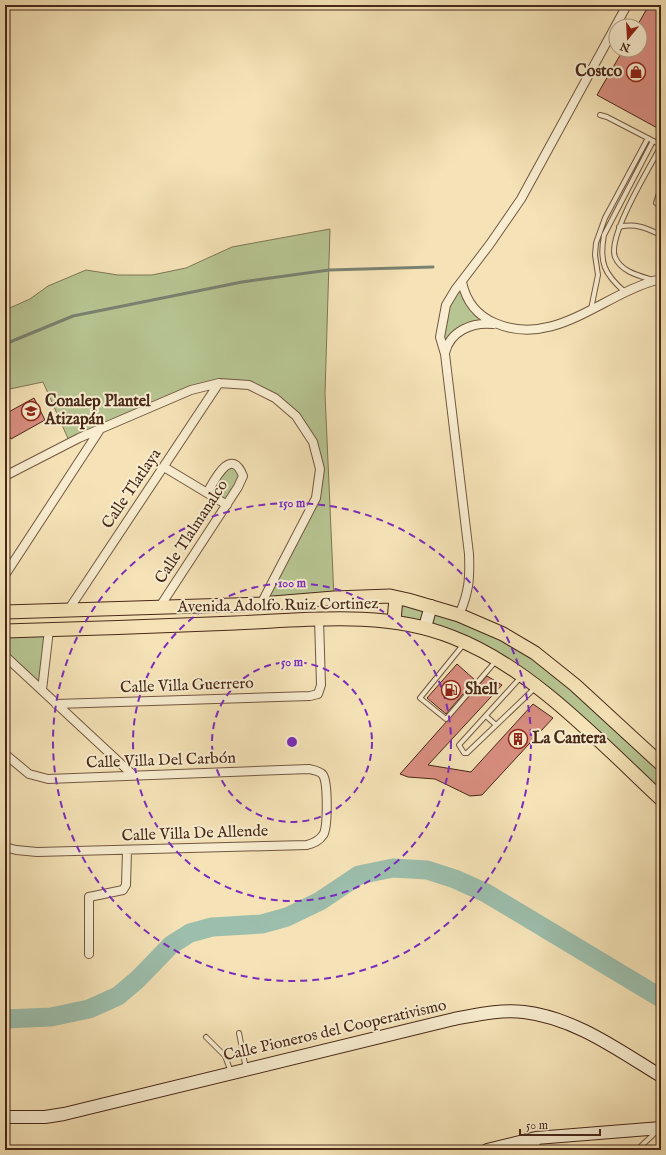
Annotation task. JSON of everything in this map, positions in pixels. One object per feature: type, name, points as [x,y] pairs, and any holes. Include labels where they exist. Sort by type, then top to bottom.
[{"type":"main road","name":"Avenida Adolfo Ruiz Cortinez","points":[[5,612],[261,604],[334,598],[396,598],[431,606],[459,615],[503,634],[535,653],[575,685],[661,764]]},
{"type":"main road","points":[[394,621],[396,598]]},
{"type":"main road","name":"Avenida Adolfo Ruiz Cortinez","points":[[5,631],[319,619],[394,621],[425,627],[465,643],[522,676],[601,743],[661,799]]},
{"type":"street","points":[[459,615],[468,594],[470,579],[469,554],[445,354],[440,337],[446,305],[521,199],[627,5]]},
{"type":"street","points":[[445,354],[446,346],[462,330],[475,324],[500,325],[528,331],[539,330],[567,321],[625,292],[657,280]]},
{"type":"street","points":[[462,282],[465,296],[471,306],[485,318],[500,325]]},
{"type":"street","points":[[5,476],[79,438],[99,431],[191,390],[219,383],[249,385],[275,398],[296,416],[313,442],[320,469],[316,498],[261,604]]},
{"type":"street","name":"Calle Tlatlaya","points":[[69,609],[219,383]]},
{"type":"street","points":[[5,575],[99,431]]},
{"type":"street","name":"Calle Tlalmanalco","points":[[159,608],[227,505],[243,476],[240,470],[235,465],[227,465],[222,468],[206,493]]},
{"type":"street","points":[[164,467],[227,505]]},
{"type":"street","points":[[425,627],[431,606]]},
{"type":"street","name":"Calle Villa Guerrero","points":[[56,704],[310,696],[318,694],[322,684],[319,619]]},
{"type":"street","points":[[42,690],[49,630]]},
{"type":"street","points":[[5,656],[133,775]]},
{"type":"street","name":"Calle Villa Del Carbón","points":[[5,754],[22,769],[38,778],[48,779],[309,769],[318,771],[323,776]]},
{"type":"street","name":"Calle Villa De Allende","points":[[5,847],[16,850],[37,852],[127,851],[307,845],[317,842],[324,835],[326,826],[326,784],[323,776]]},
{"type":"street","points":[[89,954],[89,897],[123,890],[126,885],[127,851]]},
{"type":"street","name":"Calle Pioneros del Cooperativismo","points":[[5,1116],[45,1117],[64,1114],[454,1019],[500,1012],[522,1012],[545,1016],[567,1023],[590,1034],[661,1076]]},
{"type":"street","points":[[487,1150],[661,1128]]},
{"type":"lane","points":[[600,115],[607,117],[661,146],[619,227],[614,246],[615,256],[622,267],[657,280]]},
{"type":"lane","points":[[591,309],[598,275],[595,256],[596,243],[605,218],[648,138]]},
{"type":"lane","points":[[625,292],[608,275],[601,252],[604,235],[653,141]]},
{"type":"lane","points":[[661,187],[656,203],[661,207]]},
{"type":"lane","points":[[619,227],[628,225],[644,226],[661,234]]},
{"type":"lane","points":[[465,643],[420,698],[446,719],[496,660]]},
{"type":"lane","points":[[522,676],[459,745],[464,753],[467,753],[536,687]]},
{"type":"lane","points":[[486,716],[496,725]]},
{"type":"lane","points":[[239,1033],[246,1069]]},
{"type":"lane","points":[[206,1037],[225,1056],[232,1072]]},
{"type":"lane","points":[[637,1150],[661,1128]]},
{"type":"green space","points":[[330,229],[325,394],[334,598],[261,604],[306,518],[320,469],[313,442],[296,416],[249,385],[219,383],[191,390],[70,443],[43,382],[5,390],[5,310],[30,299],[48,286],[86,270],[118,275],[152,275],[186,268],[232,247]]},
{"type":"green space","points":[[462,282],[465,296],[491,321],[475,324],[447,346],[440,337],[446,305]]},
{"type":"green space","points":[[235,465],[243,476],[227,505],[207,493],[222,468]]},
{"type":"green space","points":[[390,596],[503,634],[661,763],[661,799],[601,743],[486,654],[388,621]]},
{"type":"green space","points":[[49,630],[42,690],[5,656],[5,631]]},
{"type":"building","name":"Costco","points":[[649,5],[661,5],[661,130],[597,95],[618,58],[648,58],[648,18],[642,18]]},
{"type":"building","points":[[34,398],[45,420],[11,439],[5,429],[5,414]]},
{"type":"building","name":"Shell","points":[[457,664],[475,680],[446,714],[427,698]]},
{"type":"building","name":"La Cantera","points":[[487,676],[502,685],[428,765],[471,772],[533,704],[553,718],[482,795],[470,796],[435,779],[408,777],[400,774]]},
{"type":"waterway","points":[[5,344],[73,316],[242,282],[329,270],[433,267]]},
{"type":"waterway","points":[[5,1019],[51,1017],[89,1009],[118,996],[138,979],[171,945],[190,933],[212,927],[262,924],[287,917],[320,901],[359,875],[393,868],[427,870],[455,879],[486,893],[661,998]]},
{"type":"place","name":"Costco","points":[[636,72]]},
{"type":"place","name":"Conalep Plantel Atizapán","points":[[31,411]]},
{"type":"place","name":"Shell","points":[[451,690]]},
{"type":"place","name":"La Cantera","points":[[518,739]]}]
